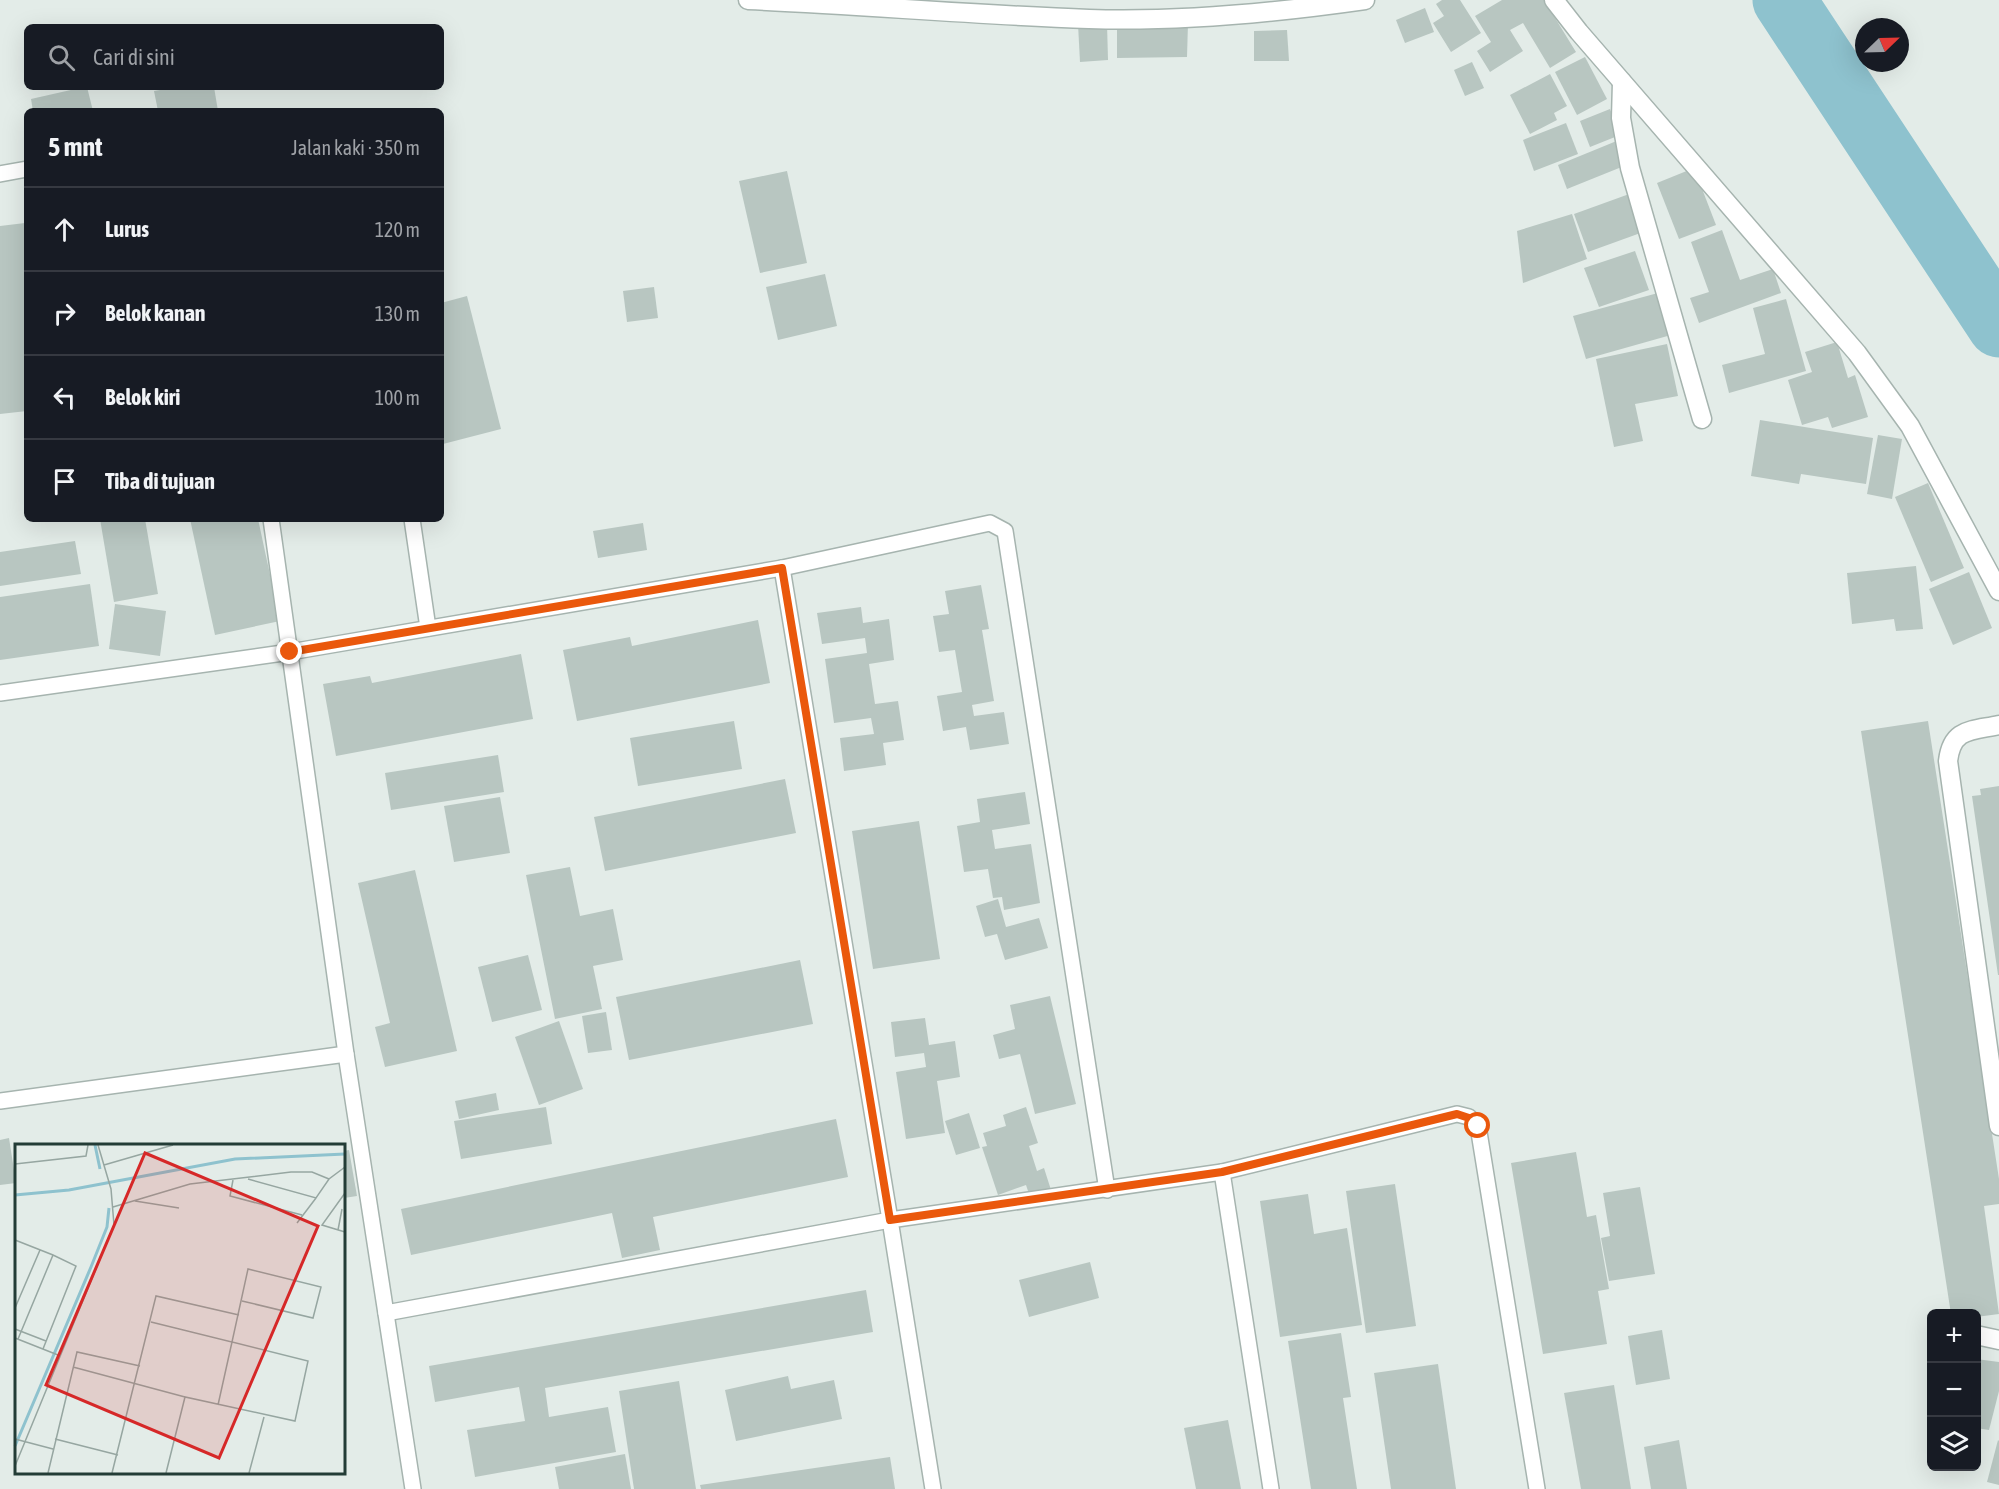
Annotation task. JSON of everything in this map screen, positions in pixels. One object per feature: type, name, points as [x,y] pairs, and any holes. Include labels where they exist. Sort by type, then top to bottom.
[{"type":"street","points":[[748,0],[1090,19],[1202,17],[1289,11],[1365,0]]},
{"type":"street","points":[[1554,0],[1579,32],[1857,353],[1910,426],[1999,591]]},
{"type":"street","points":[[1571,0],[1579,32]]},
{"type":"street","points":[[1622,82],[1621,118],[1630,168],[1702,419]]},
{"type":"street","points":[[1999,725],[1961,733],[1950,746],[1948,761],[1999,1126]]},
{"type":"street","points":[[1981,1336],[1999,1340]]},
{"type":"lane","points":[[0,174],[24,170]]},
{"type":"lane","points":[[271,522],[346,1054],[413,1489]]},
{"type":"lane","points":[[412,522],[428,628]]},
{"type":"lane","points":[[0,693],[290,652],[782,568],[990,523],[1005,531],[1107,1190]]},
{"type":"lane","points":[[782,568],[933,1489]]},
{"type":"lane","points":[[0,1101],[346,1054]]},
{"type":"lane","points":[[386,1313],[890,1220],[1222,1172],[1457,1114],[1469,1118],[1478,1126],[1536,1489]]},
{"type":"lane","points":[[1222,1172],[1271,1489]]},
{"type":"building","points":[[1442,0],[1460,0],[1481,33],[1451,52],[1433,23],[1444,16],[1436,4]]},
{"type":"building","points":[[1502,0],[1544,0],[1576,52],[1550,68],[1523,23],[1510,30],[1523,51],[1490,72],[1477,51],[1491,42],[1475,16]]},
{"type":"building","points":[[1425,8],[1434,32],[1405,43],[1396,20]]},
{"type":"building","points":[[1107,23],[1108,60],[1080,62],[1078,24]]},
{"type":"building","points":[[1117,23],[1188,23],[1187,57],[1117,58]]},
{"type":"building","points":[[1287,30],[1289,61],[1254,61],[1254,31]]},
{"type":"building","points":[[1585,57],[1607,99],[1577,115],[1555,72]]},
{"type":"building","points":[[1472,62],[1484,88],[1465,96],[1454,70]]},
{"type":"building","points":[[1550,74],[1567,106],[1554,113],[1557,120],[1530,134],[1510,95]]},
{"type":"building","points":[[71,90],[88,90],[92,108],[32,108],[31,99]]},
{"type":"building","points":[[214,90],[218,108],[157,108],[154,91]]},
{"type":"building","points":[[1610,109],[1620,135],[1590,147],[1580,121]]},
{"type":"building","points":[[1566,123],[1578,154],[1534,171],[1523,140]]},
{"type":"building","points":[[1619,140],[1629,164],[1567,189],[1558,165]]},
{"type":"building","points":[[1694,168],[1716,225],[1679,239],[1657,183]]},
{"type":"building","points":[[787,171],[807,263],[760,273],[739,181]]},
{"type":"building","points":[[1632,193],[1646,231],[1588,252],[1574,214]]},
{"type":"building","points":[[1572,214],[1587,259],[1523,283],[1517,231]]},
{"type":"building","points":[[24,223],[24,411],[0,414],[0,226]]},
{"type":"building","points":[[1722,230],[1740,280],[1773,269],[1781,293],[1699,323],[1690,298],[1709,292],[1691,242]]},
{"type":"building","points":[[1635,251],[1649,290],[1599,307],[1584,268]]},
{"type":"building","points":[[825,274],[837,326],[778,340],[766,287]]},
{"type":"building","points":[[654,287],[658,318],[627,322],[623,291]]},
{"type":"building","points":[[1658,293],[1671,335],[1586,359],[1573,316]]},
{"type":"building","points":[[467,296],[501,429],[444,444],[444,302]]},
{"type":"building","points":[[1786,299],[1806,371],[1729,393],[1722,365],[1765,354],[1753,308]]},
{"type":"building","points":[[1837,342],[1848,378],[1855,375],[1868,417],[1832,428],[1828,417],[1802,425],[1788,380],[1812,372],[1805,352]]},
{"type":"building","points":[[1667,344],[1678,396],[1635,404],[1643,441],[1614,447],[1596,359]]},
{"type":"building","points":[[1760,420],[1873,438],[1866,484],[1801,474],[1799,484],[1751,476]]},
{"type":"building","points":[[1878,435],[1902,439],[1892,499],[1867,494]]},
{"type":"building","points":[[1928,483],[1964,568],[1931,582],[1895,497]]},
{"type":"building","points":[[101,522],[146,522],[158,594],[114,602]]},
{"type":"building","points":[[191,522],[259,522],[280,621],[215,635]]},
{"type":"building","points":[[643,523],[647,550],[598,558],[593,531]]},
{"type":"building","points":[[75,541],[81,574],[0,586],[0,552]]},
{"type":"building","points":[[1916,566],[1923,629],[1896,631],[1894,619],[1852,624],[1847,573]]},
{"type":"building","points":[[1969,572],[1992,628],[1953,645],[1929,589]]},
{"type":"building","points":[[90,584],[99,646],[0,660],[0,597]]},
{"type":"building","points":[[981,585],[989,629],[982,630],[994,701],[972,705],[974,716],[1004,712],[1009,744],[970,750],[966,727],[943,731],[937,696],[962,692],[955,650],[939,652],[933,616],[949,614],[945,591]]},
{"type":"building","points":[[115,604],[166,611],[160,656],[109,649]]},
{"type":"building","points":[[861,607],[863,623],[889,619],[894,660],[869,664],[875,704],[898,701],[904,740],[883,743],[886,765],[844,771],[840,738],[874,734],[871,718],[834,723],[825,659],[867,653],[865,638],[822,644],[817,613]]},
{"type":"building","points":[[758,620],[770,683],[577,721],[563,650],[630,637],[632,646]]},
{"type":"building","points":[[521,654],[533,719],[336,756],[323,684],[370,676],[372,683]]},
{"type":"building","points":[[734,721],[742,769],[638,786],[630,738]]},
{"type":"building","points":[[1928,721],[1999,1179],[1999,1204],[1984,1206],[1999,1314],[1981,1316],[1981,1309],[1950,1309],[1861,731]]},
{"type":"building","points":[[498,755],[504,792],[391,810],[385,773]]},
{"type":"building","points":[[785,779],[796,833],[605,871],[594,817]]},
{"type":"building","points":[[1999,786],[1998,975],[1972,796],[1981,795],[1980,789]]},
{"type":"building","points":[[1025,792],[1030,824],[992,830],[995,849],[1031,844],[1040,903],[1004,910],[1002,897],[993,898],[988,869],[964,872],[957,826],[980,822],[977,799]]},
{"type":"building","points":[[500,797],[510,853],[454,862],[444,806]]},
{"type":"building","points":[[919,821],[940,959],[873,969],[852,831]]},
{"type":"building","points":[[570,867],[580,916],[613,909],[623,960],[593,966],[602,1009],[555,1019],[526,875]]},
{"type":"building","points":[[415,870],[457,1051],[385,1067],[375,1027],[390,1023],[358,883]]},
{"type":"building","points":[[998,899],[1006,927],[1039,918],[1048,948],[1005,960],[997,934],[985,937],[976,906]]},
{"type":"building","points":[[528,955],[542,1010],[492,1022],[478,967]]},
{"type":"building","points":[[800,960],[813,1024],[629,1060],[616,997]]},
{"type":"building","points":[[1050,996],[1076,1104],[1035,1114],[1020,1054],[999,1059],[993,1035],[1015,1029],[1010,1005]]},
{"type":"building","points":[[606,1012],[612,1050],[588,1053],[582,1016]]},
{"type":"building","points":[[925,1018],[929,1045],[955,1041],[960,1077],[937,1081],[945,1133],[906,1139],[896,1072],[926,1067],[924,1053],[895,1057],[891,1022]]},
{"type":"building","points":[[559,1021],[583,1089],[539,1105],[515,1037]]},
{"type":"building","points":[[496,1093],[499,1110],[459,1119],[455,1101]]},
{"type":"building","points":[[546,1107],[552,1144],[461,1159],[454,1121]]},
{"type":"building","points":[[1026,1107],[1038,1143],[1029,1146],[1037,1171],[1044,1168],[1051,1190],[1030,1197],[1026,1185],[998,1195],[982,1147],[987,1146],[983,1133],[1006,1126],[1003,1115]]},
{"type":"building","points":[[969,1113],[980,1148],[956,1155],[945,1121]]},
{"type":"building","points":[[836,1119],[848,1177],[653,1217],[660,1250],[622,1258],[612,1213],[411,1255],[401,1209]]},
{"type":"building","points":[[9,1138],[15,1183],[0,1185],[0,1140]]},
{"type":"building","points":[[349,1150],[357,1196],[345,1198],[345,1151]]},
{"type":"building","points":[[1576,1152],[1587,1217],[1596,1215],[1609,1289],[1598,1291],[1607,1344],[1543,1354],[1511,1163]]},
{"type":"building","points":[[1395,1184],[1416,1326],[1366,1333],[1346,1191]]},
{"type":"building","points":[[1640,1187],[1655,1274],[1609,1281],[1601,1238],[1610,1236],[1603,1193]]},
{"type":"building","points":[[1308,1194],[1314,1234],[1347,1228],[1362,1325],[1280,1337],[1260,1201]]},
{"type":"building","points":[[1090,1262],[1099,1298],[1029,1317],[1019,1280]]},
{"type":"building","points":[[866,1290],[873,1332],[545,1388],[549,1417],[608,1407],[616,1452],[475,1477],[467,1430],[525,1421],[519,1387],[435,1402],[429,1366]]},
{"type":"building","points":[[1662,1330],[1670,1379],[1636,1385],[1628,1336]]},
{"type":"building","points":[[1341,1333],[1351,1397],[1343,1398],[1357,1489],[1311,1489],[1288,1341]]},
{"type":"building","points":[[1981,1360],[1999,1362],[1999,1391],[1989,1430],[1981,1429]]},
{"type":"building","points":[[1438,1364],[1456,1489],[1391,1489],[1374,1373]]},
{"type":"building","points":[[788,1376],[791,1389],[834,1380],[842,1419],[736,1441],[725,1390]]},
{"type":"building","points":[[679,1381],[696,1489],[634,1489],[619,1391]]},
{"type":"building","points":[[1614,1385],[1631,1489],[1581,1489],[1564,1393]]},
{"type":"building","points":[[1228,1420],[1241,1489],[1196,1489],[1184,1428]]},
{"type":"building","points":[[1679,1440],[1687,1489],[1651,1489],[1644,1447]]},
{"type":"building","points":[[1999,1441],[1999,1485],[1987,1482]]},
{"type":"building","points":[[625,1454],[631,1489],[559,1489],[555,1467]]},
{"type":"building","points":[[890,1457],[895,1489],[701,1489],[700,1485]]},
{"type":"waterway","points":[[1784,0],[1999,326]]},
{"type":"route","points":[[290,652],[782,568],[890,1220],[1222,1172],[1457,1114],[1469,1118],[1478,1126]]}]
